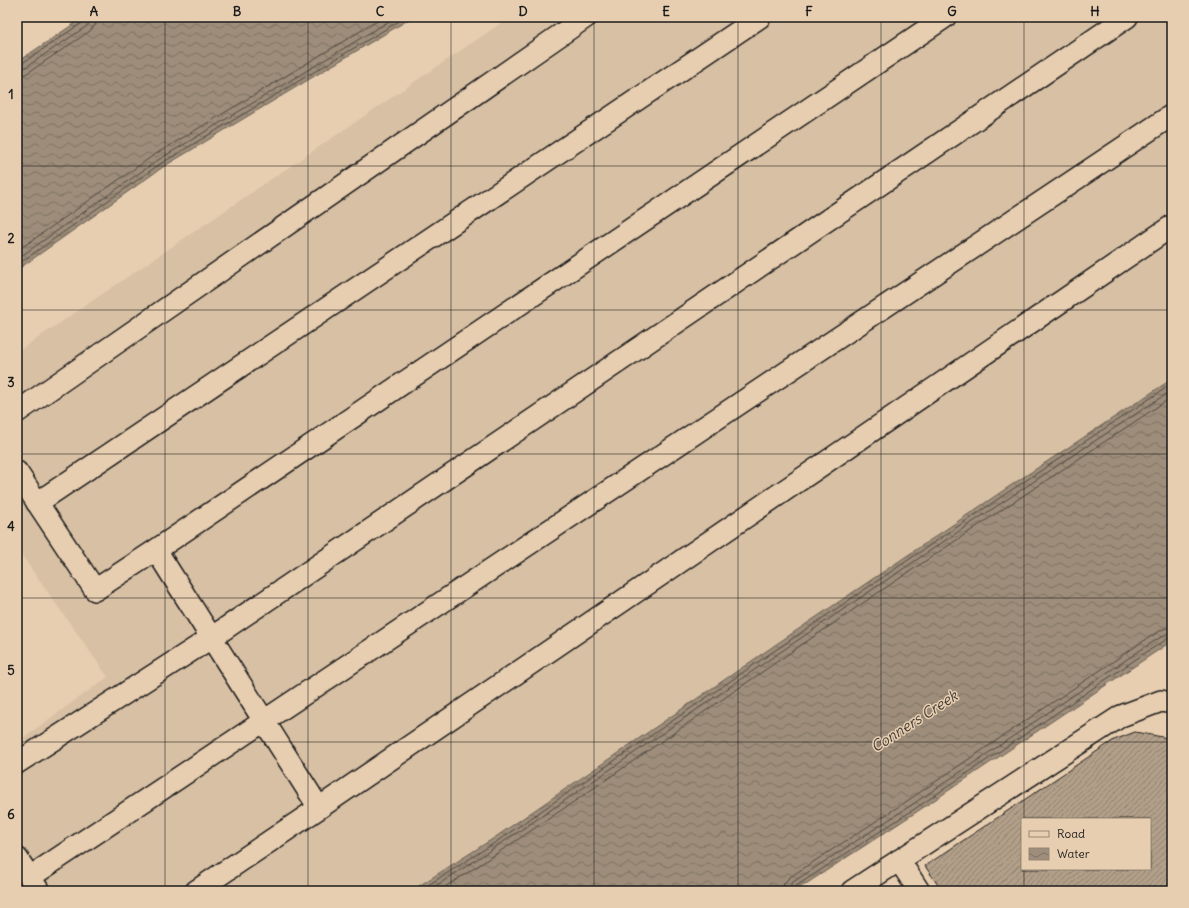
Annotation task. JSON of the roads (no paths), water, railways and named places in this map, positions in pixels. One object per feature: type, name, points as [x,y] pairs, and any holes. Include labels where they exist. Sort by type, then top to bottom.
[{"type":"lane","points":[[17,412],[586,17]]},
{"type":"lane","points":[[37,503],[760,17]]},
{"type":"lane","points":[[17,472],[95,590],[945,17]]},
{"type":"lane","points":[[17,763],[211,638],[1127,17]]},
{"type":"lane","points":[[17,858],[34,884],[263,720],[1172,115]]},
{"type":"lane","points":[[196,891],[1172,226]]},
{"type":"lane","points":[[156,550],[319,808]]},
{"type":"lane","points":[[852,891],[1120,716],[1160,701],[1172,703]]},
{"type":"lane","points":[[899,860],[919,891]]},
{"type":"water","points":[[84,17],[413,17],[163,167],[17,270],[17,62]]},
{"type":"water","name":"Conners Creek","points":[[1172,379],[1172,641],[915,813],[795,891],[411,891],[494,838],[775,645],[1007,488]]}]
